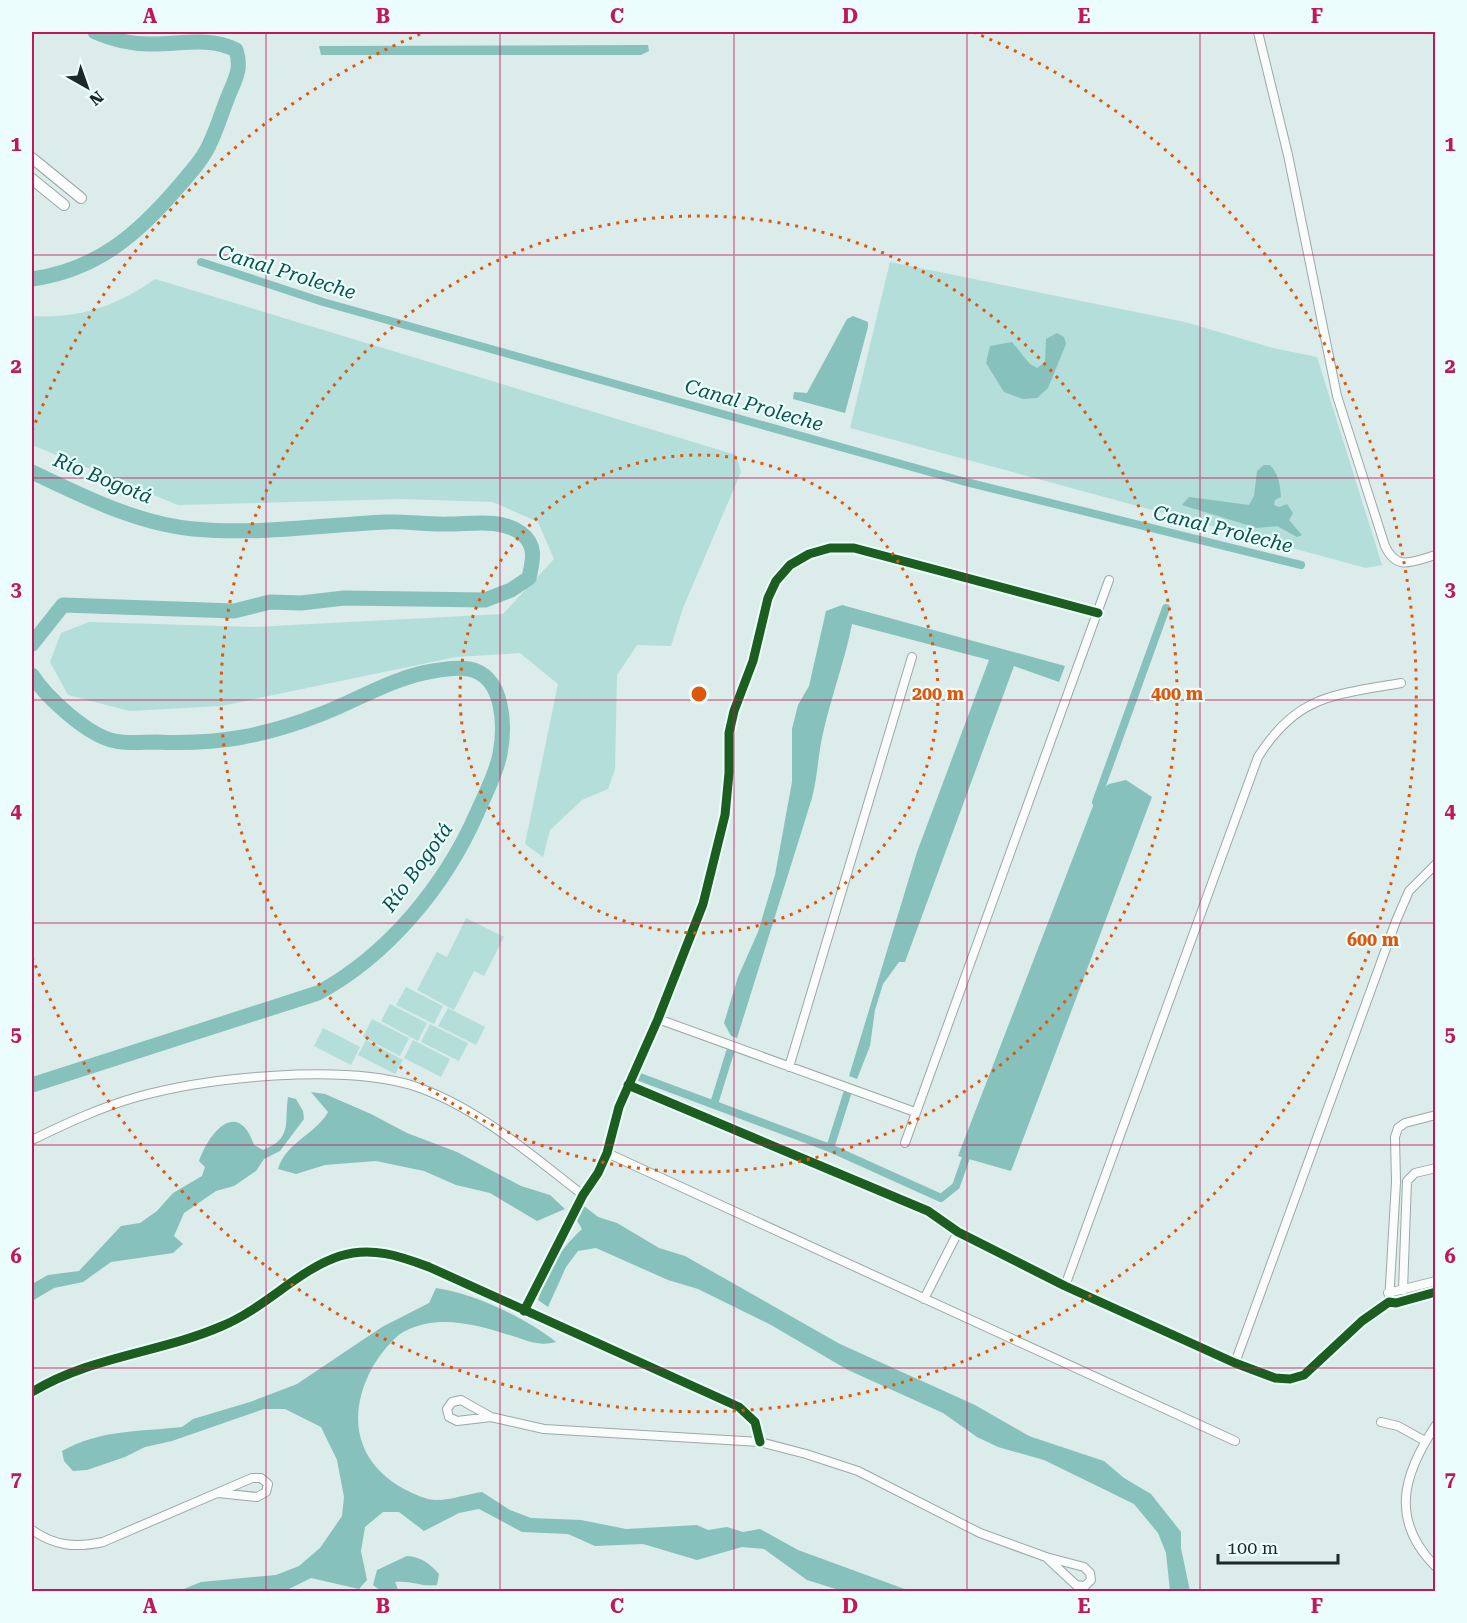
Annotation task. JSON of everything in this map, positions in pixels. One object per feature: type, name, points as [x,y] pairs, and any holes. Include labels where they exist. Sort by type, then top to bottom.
[{"type":"main road","points":[[32,158],[81,198]]},
{"type":"main road","points":[[32,179],[64,205]]},
{"type":"street","points":[[1258,32],[1288,155],[1337,396],[1385,546],[1390,557],[1398,562],[1405,563],[1436,555]]},
{"type":"street","points":[[524,1311],[583,1195],[608,1153],[628,1085],[658,1019],[703,904],[725,815],[729,773],[729,732],[734,711],[753,661],[768,598],[776,581],[790,565],[809,554],[830,548],[854,548],[1098,613]]},
{"type":"street","points":[[905,1143],[1109,580]]},
{"type":"street","points":[[789,1066],[912,657]]},
{"type":"street","points":[[1065,1286],[1258,757],[1274,733],[1312,703],[1334,695],[1401,684]]},
{"type":"street","points":[[1234,1363],[1396,921],[1409,891],[1436,864]]},
{"type":"street","points":[[658,1019],[915,1112]]},
{"type":"street","points":[[32,1140],[137,1097],[205,1084],[334,1073],[411,1086],[452,1102],[536,1159],[583,1195]]},
{"type":"street","points":[[628,1085],[928,1211],[958,1232],[1065,1286],[1234,1363],[1275,1378],[1290,1379],[1304,1375],[1389,1297],[1403,1290],[1436,1281]]},
{"type":"street","points":[[1389,1297],[1395,1206],[1395,1137],[1398,1128],[1405,1123],[1436,1115]]},
{"type":"street","points":[[608,1153],[1235,1441]]},
{"type":"street","points":[[1403,1290],[1407,1181],[1415,1173],[1436,1168]]},
{"type":"street","points":[[924,1299],[958,1232]]},
{"type":"street","points":[[32,1392],[88,1365],[221,1327],[267,1302],[317,1266],[340,1255],[358,1252],[396,1254],[429,1266],[739,1407],[755,1422],[760,1442]]},
{"type":"street","points":[[1389,1297],[1396,1303],[1435,1295]]},
{"type":"street","points":[[491,1417],[457,1421],[449,1417],[447,1408],[452,1402],[461,1400],[491,1417],[544,1429],[760,1442],[858,1471],[980,1533],[1046,1557],[1084,1567],[1090,1573],[1091,1580],[1085,1586],[1076,1585],[1046,1557]]},
{"type":"street","points":[[1381,1422],[1398,1426],[1425,1441]]},
{"type":"street","points":[[1436,1425],[1425,1441],[1408,1478],[1406,1513],[1416,1543],[1436,1567]]},
{"type":"street","points":[[1425,1441],[1436,1432]]},
{"type":"street","points":[[32,1530],[62,1545],[81,1547],[103,1542],[252,1478],[261,1478],[268,1484],[266,1492],[258,1497],[218,1493]]},
{"type":"shaded area","points":[[648,45],[649,51],[641,55],[321,55],[319,46]]},
{"type":"shaded area","points":[[890,262],[1185,322],[1273,348],[1317,357],[1382,565],[1366,568],[850,428]]},
{"type":"shaded area","points":[[155,279],[736,455],[741,472],[683,608],[671,646],[637,645],[617,675],[615,769],[608,789],[582,800],[550,830],[543,857],[525,844],[558,684],[520,653],[456,657],[221,706],[130,711],[68,695],[50,662],[61,633],[89,622],[253,627],[503,614],[554,559],[538,522],[493,502],[402,499],[178,505],[32,445],[32,316],[66,315],[97,309],[126,297]]},
{"type":"shaded area","points":[[853,316],[868,322],[868,327],[845,413],[793,399],[794,392],[807,393],[847,319]]},
{"type":"shaded area","points":[[1057,333],[1064,337],[1066,344],[1048,388],[1037,398],[1023,399],[1004,392],[986,363],[990,346],[1012,342],[1030,364],[1037,368],[1045,362],[1046,339]]},
{"type":"shaded area","points":[[1264,465],[1270,465],[1278,480],[1281,497],[1275,500],[1274,505],[1279,507],[1287,504],[1293,513],[1289,520],[1302,535],[1297,537],[1277,526],[1257,528],[1182,505],[1189,497],[1249,505],[1254,496],[1257,471]]},
{"type":"shaded area","points":[[842,605],[1065,666],[1059,682],[1014,666],[905,962],[899,962],[883,984],[875,1010],[870,1046],[857,1079],[849,1076],[917,852],[989,660],[852,624],[822,738],[812,798],[737,1038],[731,1036],[724,1023],[738,977],[758,932],[775,875],[792,782],[792,729],[798,705],[809,686],[826,611]]},
{"type":"shaded area","points":[[1126,780],[1152,797],[1011,1171],[958,1156],[1098,793],[1109,784]]},
{"type":"shaded area","points":[[466,918],[504,937],[484,976],[474,971],[454,1010],[417,990],[437,952],[447,957]]},
{"type":"shaded area","points":[[406,987],[443,1006],[434,1024],[396,1005]]},
{"type":"shaded area","points":[[390,1004],[427,1023],[418,1041],[381,1021]]},
{"type":"shaded area","points":[[448,1008],[485,1027],[476,1045],[438,1026]]},
{"type":"shaded area","points":[[372,1019],[409,1038],[400,1056],[363,1037]]},
{"type":"shaded area","points":[[430,1024],[468,1043],[459,1061],[421,1042]]},
{"type":"shaded area","points":[[323,1028],[360,1047],[351,1065],[314,1046]]},
{"type":"shaded area","points":[[366,1040],[403,1060],[395,1074],[358,1055]]},
{"type":"shaded area","points":[[413,1040],[450,1059],[441,1077],[404,1058]]},
{"type":"shaded area","points":[[311,1092],[325,1094],[407,1133],[457,1152],[521,1186],[550,1195],[565,1209],[537,1221],[490,1193],[456,1185],[424,1171],[376,1161],[325,1165],[296,1174],[278,1169],[287,1152],[316,1127],[328,1112]]},
{"type":"shaded area","points":[[288,1097],[296,1099],[303,1111],[304,1119],[280,1151],[264,1159],[256,1171],[234,1186],[216,1191],[184,1213],[174,1236],[183,1244],[173,1253],[111,1262],[83,1282],[54,1288],[32,1301],[32,1284],[48,1275],[79,1271],[121,1226],[140,1223],[157,1211],[173,1193],[202,1176],[205,1167],[199,1161],[210,1140],[224,1124],[232,1122],[240,1124],[247,1131],[254,1145],[263,1150],[273,1145],[283,1135],[285,1129]]},
{"type":"shaded area","points":[[584,1206],[598,1217],[617,1223],[659,1248],[685,1256],[840,1344],[975,1405],[1029,1436],[1104,1461],[1124,1478],[1151,1494],[1181,1532],[1181,1548],[1190,1591],[1170,1591],[1166,1553],[1158,1533],[1134,1504],[1044,1460],[998,1447],[977,1437],[943,1413],[848,1370],[771,1325],[698,1289],[668,1280],[596,1248],[578,1251],[566,1267],[548,1307],[538,1300],[541,1290],[555,1261],[582,1229],[576,1219]]},
{"type":"shaded area","points":[[436,1288],[466,1295],[499,1308],[530,1324],[556,1342],[536,1343],[488,1329],[447,1322],[419,1326],[400,1334],[391,1342],[372,1368],[358,1411],[359,1431],[364,1448],[374,1465],[388,1479],[406,1490],[434,1500],[482,1492],[510,1510],[531,1518],[581,1520],[626,1529],[697,1525],[708,1530],[727,1527],[743,1532],[760,1529],[798,1550],[910,1591],[842,1591],[807,1580],[764,1549],[742,1547],[697,1560],[643,1544],[595,1546],[568,1534],[522,1532],[479,1509],[459,1513],[424,1531],[399,1512],[383,1512],[365,1527],[361,1551],[367,1580],[359,1589],[311,1578],[285,1591],[179,1591],[201,1582],[276,1575],[299,1566],[320,1548],[342,1516],[344,1497],[337,1460],[321,1427],[285,1409],[264,1409],[172,1441],[145,1447],[125,1457],[87,1470],[73,1471],[64,1461],[62,1451],[92,1439],[121,1433],[182,1427],[193,1419],[250,1402],[297,1384],[382,1327],[429,1303]]},
{"type":"shaded area","points":[[407,1556],[421,1559],[435,1570],[439,1574],[437,1585],[395,1582],[399,1592],[381,1591],[373,1585],[377,1570]]},
{"type":"waterway","name":"Río Bogotá","points":[[32,279],[77,267],[96,258],[115,247],[148,220],[205,153],[238,70],[236,50],[215,43],[135,43],[95,32]]},
{"type":"waterway","name":"Canal Proleche","points":[[201,262],[323,302],[962,481],[1301,565]]},
{"type":"waterway","name":"Río Bogotá","points":[[32,472],[111,508],[173,526],[242,531],[386,522],[495,524],[513,528],[521,533],[532,548],[529,578],[511,590],[485,600],[344,598],[301,603],[270,602],[234,611],[63,605],[32,644]]},
{"type":"waterway","points":[[1096,802],[1166,608]]},
{"type":"waterway","name":"Río Bogotá","points":[[32,675],[47,694],[81,724],[104,738],[125,742],[200,742],[262,733],[324,713],[405,678],[451,668],[469,669],[490,681],[496,692],[502,717],[502,743],[498,762],[464,840],[431,892],[412,916],[368,959],[318,993],[32,1085]]},
{"type":"waterway","points":[[714,1104],[730,1052]]},
{"type":"waterway","points":[[637,1076],[830,1148],[941,1198],[956,1186],[969,1149]]},
{"type":"waterway","points":[[830,1148],[848,1091]]},
{"type":"cycle path","points":[[524,1311],[607,1153],[619,1107],[658,1019],[703,904],[725,815],[729,773],[729,733],[734,711],[753,661],[768,598],[776,581],[790,565],[809,554],[830,548],[854,548],[1098,613]]},
{"type":"cycle path","points":[[628,1085],[928,1211],[958,1232],[1065,1286],[1235,1363],[1275,1378],[1290,1379],[1304,1375],[1362,1321],[1389,1302],[1396,1303],[1436,1292]]},
{"type":"cycle path","points":[[32,1392],[78,1370],[174,1343],[222,1326],[252,1310],[325,1262],[352,1253],[374,1252],[396,1256],[429,1267],[739,1407],[755,1422],[760,1442]]}]
